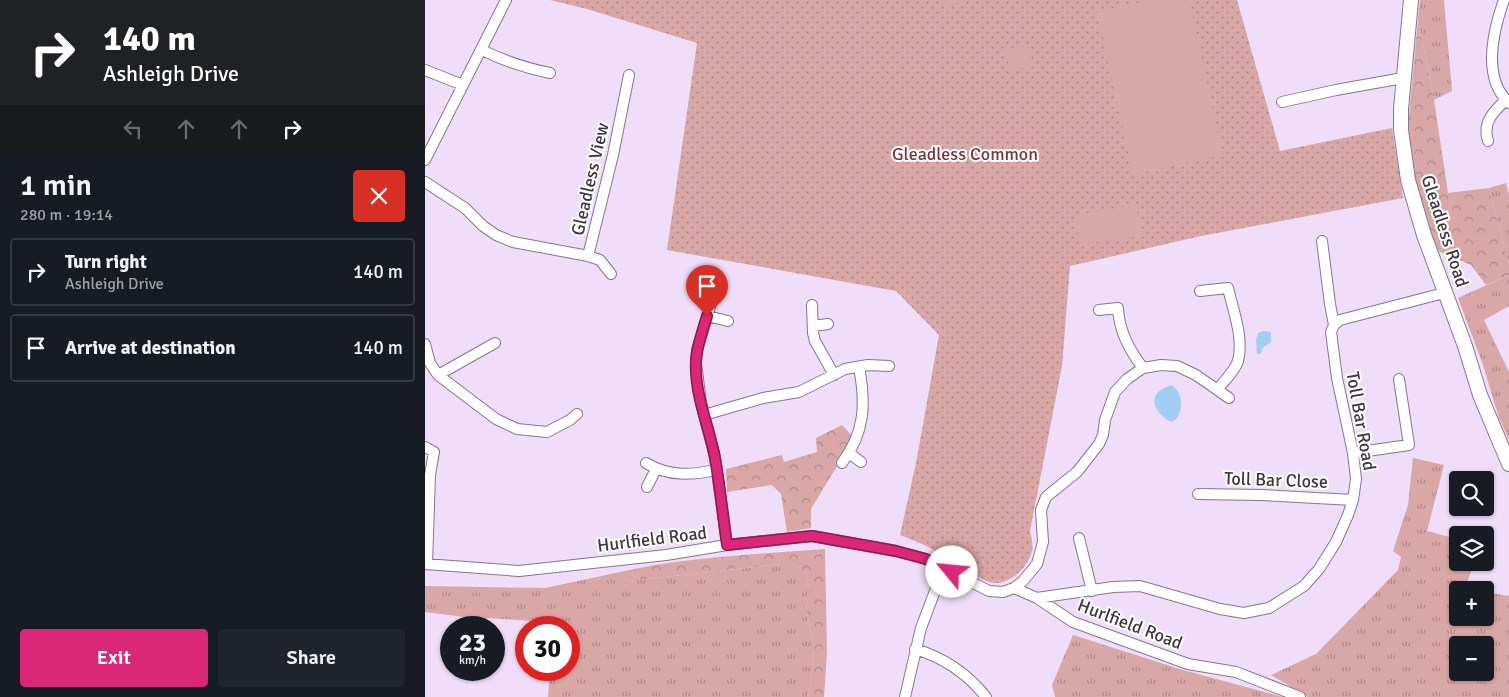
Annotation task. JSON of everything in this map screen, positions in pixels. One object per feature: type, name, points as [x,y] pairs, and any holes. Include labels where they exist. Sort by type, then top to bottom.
[{"type":"main road","name":"Gleadless Road","points":[[1411,0],[1403,78],[1401,130],[1408,180],[1419,220],[1444,293],[1465,346],[1480,395],[1509,464]]},
{"type":"street","points":[[425,160],[506,0]]},
{"type":"street","points":[[1488,141],[1486,135],[1489,116],[1508,101],[1499,92],[1493,72],[1493,44],[1504,0]]},
{"type":"street","points":[[482,50],[506,62],[550,73]]},
{"type":"street","points":[[425,70],[463,85]]},
{"type":"street","name":"Gleadless View","points":[[425,182],[465,208],[483,226],[496,235],[513,242],[589,256],[613,155],[629,75]]},
{"type":"street","points":[[1282,102],[1403,78]]},
{"type":"street","name":"Toll Bar Road","points":[[1037,598],[1113,587],[1140,586],[1220,609],[1244,613],[1269,608],[1287,598],[1305,586],[1319,569],[1336,542],[1348,515],[1353,500],[1355,479],[1353,453],[1337,378],[1331,332],[1335,325],[1329,304],[1323,241]]},
{"type":"street","points":[[589,256],[601,260],[611,274]]},
{"type":"street","points":[[1200,291],[1228,288],[1238,334],[1239,350],[1237,362],[1218,389]]},
{"type":"street","points":[[1335,325],[1340,320],[1444,293]]},
{"type":"street","points":[[712,300],[697,350],[697,382],[715,457],[727,545]]},
{"type":"street","points":[[812,305],[815,341],[834,375]]},
{"type":"street","points":[[1099,310],[1118,308],[1123,336],[1133,356],[1143,368]]},
{"type":"street","points":[[707,316],[728,322]]},
{"type":"street","points":[[813,326],[828,324]]},
{"type":"street","points":[[438,375],[495,343]]},
{"type":"street","points":[[425,344],[430,363],[438,375],[496,419],[517,429],[547,432],[570,420],[577,414]]},
{"type":"street","points":[[704,415],[763,398],[799,392],[845,369],[878,364],[889,366]]},
{"type":"street","points":[[1014,588],[1028,576],[1037,564],[1043,542],[1041,510],[1045,497],[1077,472],[1092,455],[1103,435],[1105,420],[1115,392],[1127,379],[1143,368],[1161,365],[1177,366],[1218,389],[1229,398]]},
{"type":"street","points":[[841,463],[849,453],[862,420],[863,396],[859,366]]},
{"type":"street","points":[[1353,453],[1409,445],[1399,379]]},
{"type":"street","points":[[425,447],[435,452],[430,475],[426,564]]},
{"type":"street","points":[[849,453],[861,462]]},
{"type":"street","points":[[646,463],[670,474],[717,470]]},
{"type":"street","points":[[647,487],[656,469]]},
{"type":"street","name":"Toll Bar Close","points":[[1198,494],[1353,500]]},
{"type":"street","name":"Hurlfield Road","points":[[426,564],[519,571],[666,555],[727,545],[812,536],[896,551],[926,559],[945,567],[961,578],[989,592],[1003,592],[1014,588],[1037,598],[1073,622],[1088,628],[1188,664],[1236,672],[1300,697]]},
{"type":"street","points":[[1079,538],[1092,591]]},
{"type":"street","points":[[905,697],[921,628],[945,567]]},
{"type":"street","points":[[915,649],[933,654],[953,665],[977,686],[986,697]]},
{"type":"green space","name":"Gleadless Common","points":[[550,0],[1237,0],[1280,151],[1392,128],[1403,198],[1201,236],[1070,266],[1062,366],[1030,531],[1031,554],[1024,567],[1015,576],[999,583],[989,582],[935,551],[900,535],[916,463],[939,335],[896,291],[667,250],[697,43],[587,9]]},
{"type":"green space","points":[[938,0],[969,0],[940,7]]},
{"type":"green space","points":[[1152,0],[1189,0],[1223,155],[1133,174],[1097,12]]},
{"type":"green space","points":[[1420,0],[1444,0],[1452,91],[1434,100],[1418,19]]},
{"type":"green space","points":[[1418,19],[1434,100],[1448,193],[1489,188],[1509,264],[1509,275],[1486,285],[1471,265],[1436,250],[1414,179],[1408,127]]},
{"type":"green space","points":[[1028,46],[1031,67],[1009,70],[1006,49]]},
{"type":"green space","points":[[1506,183],[1509,195],[1509,264],[1489,188]]},
{"type":"green space","points":[[1136,205],[1141,236],[1079,245],[1075,215]]},
{"type":"green space","points":[[1509,275],[1509,306],[1484,320],[1509,372],[1509,440],[1499,418],[1482,362],[1458,298]]},
{"type":"green space","points":[[842,425],[854,438],[811,509],[811,528],[787,532],[781,494],[772,485],[727,492],[726,469],[782,455],[784,462],[817,452],[816,438]]},
{"type":"green space","points":[[1413,458],[1444,465],[1427,531],[1449,537],[1449,571],[1471,571],[1468,581],[1449,581],[1449,626],[1494,626],[1494,594],[1509,596],[1509,697],[1308,697],[1271,675],[1316,654],[1398,570],[1401,557],[1393,551],[1408,505]]},
{"type":"green space","points":[[825,549],[827,653],[824,697],[808,697],[814,648],[806,609],[810,589],[805,572],[794,564],[628,581],[620,572],[696,559]]},
{"type":"green space","points":[[794,564],[805,572],[810,589],[806,609],[814,648],[808,697],[548,697],[549,681],[580,681],[580,616],[515,616],[515,620],[505,619],[505,616],[456,616],[425,612],[425,586],[545,588],[620,572],[628,581]]},
{"type":"green space","points":[[1073,635],[1183,670],[1283,697],[1055,697],[1052,685]]},
{"type":"water","points":[[1264,331],[1271,332],[1271,343],[1264,347],[1261,354],[1257,354],[1256,340],[1258,333]]},
{"type":"water","points":[[1172,385],[1178,393],[1181,406],[1177,418],[1171,422],[1159,413],[1154,402],[1158,392]]},
{"type":"route","points":[[707,316],[697,350],[697,382],[715,457],[727,545],[812,536],[896,551],[937,563],[952,572]]}]
